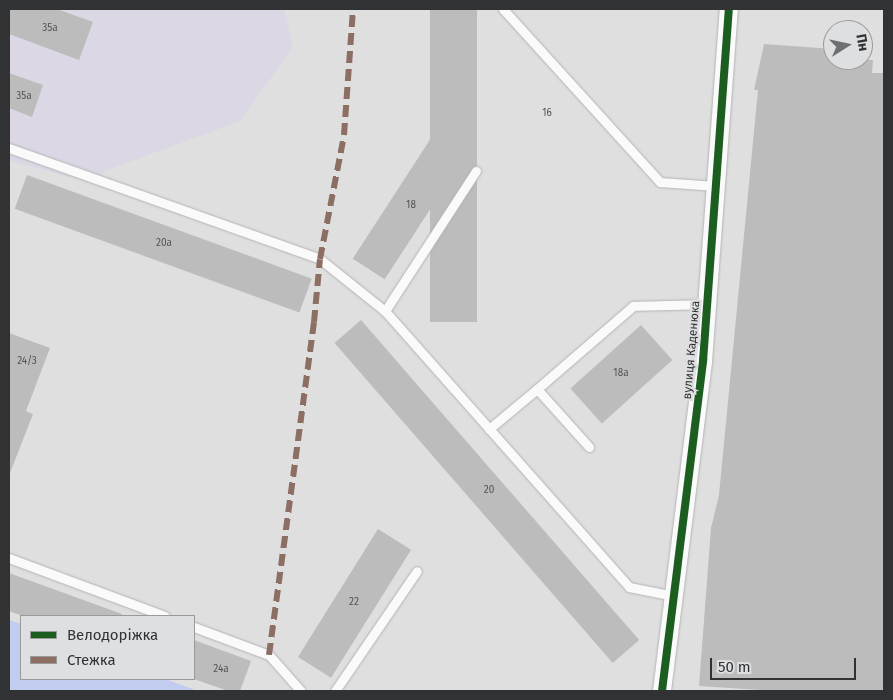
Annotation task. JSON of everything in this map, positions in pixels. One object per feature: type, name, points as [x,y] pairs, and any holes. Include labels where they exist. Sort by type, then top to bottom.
[{"type":"street","name":"вулиця Каденюка","points":[[662,691],[707,304],[729,9]]},
{"type":"lane","points":[[504,9],[660,182],[716,186]]},
{"type":"lane","points":[[9,148],[320,259],[385,311],[629,587],[674,596]]},
{"type":"lane","points":[[385,311],[476,171]]},
{"type":"lane","points":[[489,429],[633,306],[707,304]]},
{"type":"lane","points":[[537,389],[588,447]]},
{"type":"lane","points":[[9,558],[162,615]]},
{"type":"lane","points":[[335,691],[417,571]]},
{"type":"lane","points":[[195,627],[269,655],[302,691]]},
{"type":"shaded area","points":[[9,9],[284,9],[293,47],[240,121],[105,171],[92,183],[9,161]]},
{"type":"shaded area","points":[[9,620],[20,624],[20,680],[168,680],[198,691],[9,691]]},
{"type":"building","points":[[9,9],[57,9],[93,22],[79,60],[9,34]]},
{"type":"building","points":[[430,9],[477,9],[477,322],[430,322]]},
{"type":"building","points":[[764,44],[823,48],[823,70],[872,70],[872,73],[884,73],[884,691],[777,691],[699,686],[711,528],[719,495],[758,90],[754,90]]},
{"type":"building","points":[[9,73],[43,85],[32,117],[9,108]]},
{"type":"building","points":[[435,132],[467,153],[385,279],[353,259]]},
{"type":"building","points":[[27,175],[312,279],[299,312],[15,209]]},
{"type":"building","points":[[361,320],[639,640],[613,663],[335,343]]},
{"type":"building","points":[[641,325],[672,360],[602,423],[570,389]]},
{"type":"building","points":[[9,333],[50,348],[26,411],[33,414],[10,473]]},
{"type":"building","points":[[378,529],[411,550],[331,678],[298,657]]},
{"type":"building","points":[[9,573],[122,615],[20,615],[9,611]]},
{"type":"building","points":[[195,640],[251,661],[240,691],[228,691],[195,679]]},
{"type":"marked path","points":[[269,655],[314,322],[320,259],[344,135],[353,9]]},
{"type":"cycle path","points":[[662,691],[703,361],[729,9]]}]
